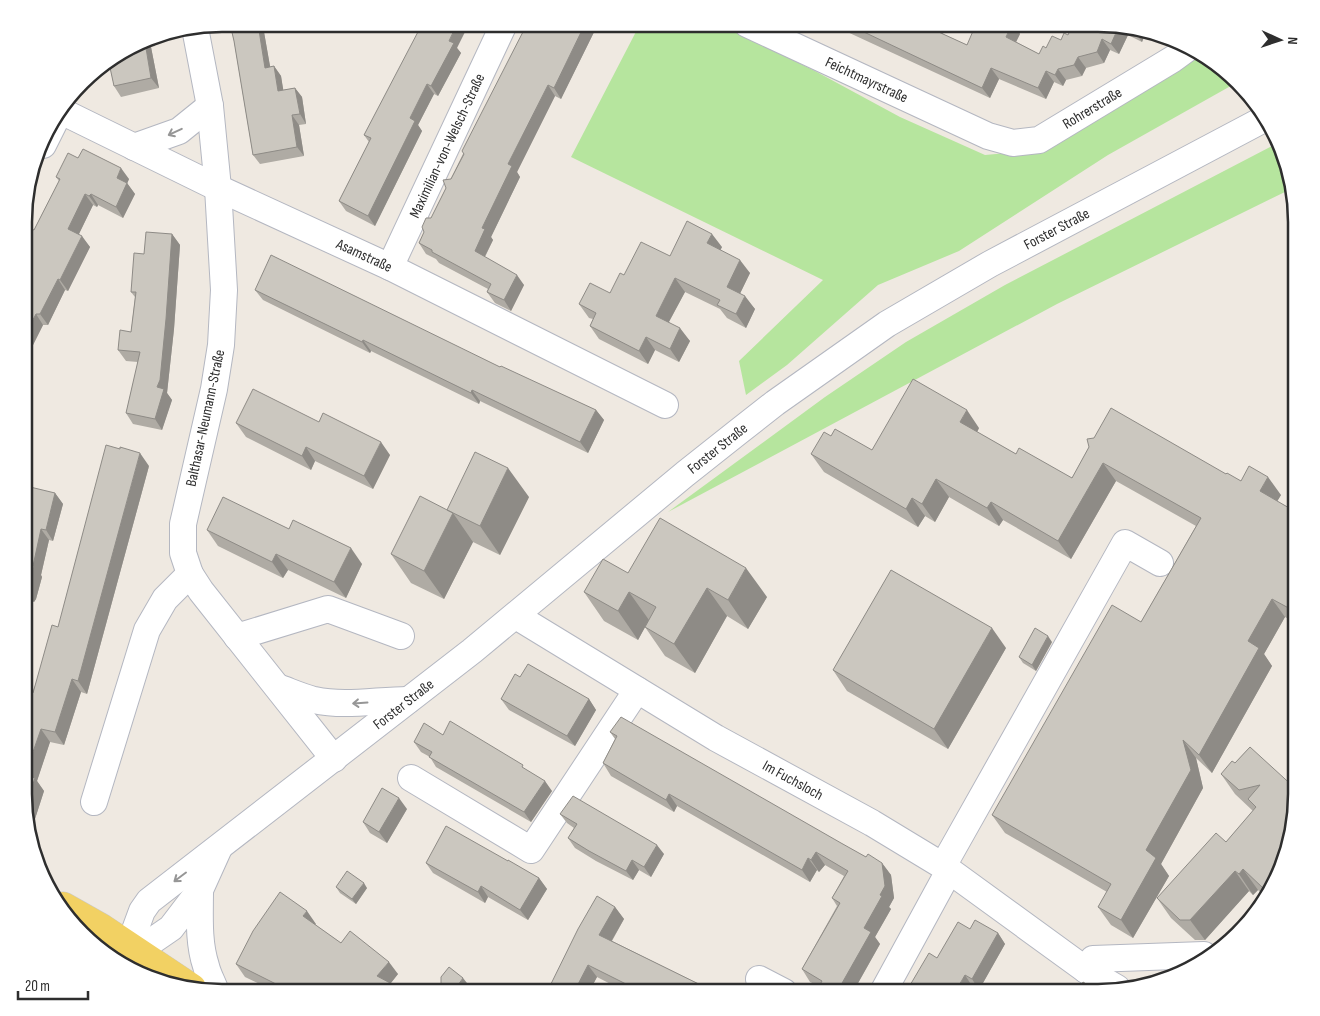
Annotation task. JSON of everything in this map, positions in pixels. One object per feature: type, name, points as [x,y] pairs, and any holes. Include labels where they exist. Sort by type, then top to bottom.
[{"type":"main road","points":[[75,913],[102,928],[128,956],[162,973]]},
{"type":"street","name":"Maximilian-von-Welsch-Straße","points":[[390,267],[500,32]]},
{"type":"street","name":"Feichtmayrstraße","points":[[764,32],[988,136]]},
{"type":"street","name":"Balthasar-Neumann-Straße","points":[[196,34],[210,106],[218,188],[224,290],[222,344],[214,389],[183,524],[183,553],[190,574],[201,591],[280,688],[334,759]]},
{"type":"street","name":"Rohrerstraße","points":[[988,136],[1013,143],[1040,140],[1182,52]]},
{"type":"street","points":[[134,147],[179,130],[210,106]]},
{"type":"street","name":"Asamstraße","points":[[66,115],[218,188],[390,267],[665,405]]},
{"type":"street","name":"Forster Straße","points":[[128,956],[142,911],[149,901],[516,616],[671,485],[775,403],[886,324],[990,264],[1258,122]]},
{"type":"street","points":[[887,984],[946,868],[1125,544],[1160,563]]},
{"type":"street","points":[[94,802],[146,630],[165,599],[190,574]]},
{"type":"street","points":[[237,637],[328,609],[401,636]]},
{"type":"street","name":"Im Fuchsloch","points":[[516,616],[716,738],[872,824],[946,868],[1086,970],[1109,983]]},
{"type":"street","points":[[280,688],[313,700],[337,703],[408,700]]},
{"type":"street","points":[[411,778],[532,850],[637,690]]},
{"type":"street","name":"Forster Straße","points":[[128,956],[171,928],[200,890],[219,848]]},
{"type":"street","points":[[200,890],[202,947],[205,965],[212,983]]},
{"type":"street","points":[[1086,970],[1093,959],[1195,956]]},
{"type":"street","points":[[759,978],[770,984]]},
{"type":"green space","points":[[636,32],[736,32],[815,71],[900,117],[985,155],[1042,150],[1190,57],[1230,86],[1108,155],[959,251],[878,285],[787,365],[746,395],[739,361],[823,280],[571,157]]},
{"type":"green space","points":[[1271,146],[1281,173],[1285,192],[1057,304],[668,512],[825,397],[906,342],[1005,285]]},
{"type":"building","points":[[232,32],[259,32],[265,68],[274,66],[278,91],[295,88],[300,114],[292,115],[297,147],[253,155]]},
{"type":"building","points":[[418,32],[453,32],[449,41],[454,43],[431,86],[427,84],[410,118],[415,121],[368,216],[339,201],[371,138],[364,135]]},
{"type":"building","points":[[523,32],[581,32],[554,88],[548,85],[508,164],[512,166],[482,228],[485,229],[475,251],[517,275],[504,300],[487,292],[491,284],[419,243],[424,232],[422,227],[426,218],[431,218],[446,188],[443,180],[451,179],[464,154],[462,151]]},
{"type":"building","points":[[864,32],[939,32],[967,45],[973,32],[1008,32],[1006,37],[1039,54],[1043,46],[1046,48],[1052,36],[1061,40],[1064,33],[1068,35],[1069,32],[1116,33],[1111,44],[1102,39],[1097,52],[1078,57],[1074,65],[1058,69],[1055,75],[1046,71],[1038,88],[991,68],[982,88]]},
{"type":"building","points":[[146,49],[151,78],[114,86],[110,70]]},
{"type":"building","points":[[83,149],[121,168],[117,178],[127,183],[116,207],[91,194],[89,196],[85,194],[68,229],[82,236],[60,280],[58,279],[40,314],[36,314],[32,322],[32,229],[34,230],[60,179],[56,177],[68,153],[78,158]]},
{"type":"building","points":[[687,221],[712,234],[707,243],[740,260],[727,287],[745,296],[736,314],[717,305],[720,300],[675,278],[656,316],[680,328],[670,349],[646,337],[639,351],[590,326],[596,313],[579,304],[590,283],[610,293],[620,273],[624,275],[641,242],[670,256]]},
{"type":"building","points":[[146,232],[172,234],[166,319],[160,380],[157,387],[164,389],[155,419],[126,413],[140,352],[118,350],[120,330],[131,332],[136,292],[131,292],[134,253],[144,254]]},
{"type":"building","points":[[271,255],[500,367],[596,410],[580,442],[472,390],[471,393],[255,290]]},
{"type":"building","points":[[913,379],[967,410],[960,422],[1016,454],[1019,448],[1072,478],[1089,447],[1087,439],[1094,438],[1111,408],[1241,481],[1249,466],[1268,477],[1260,491],[1288,507],[1288,608],[1272,599],[1248,641],[1259,648],[1199,755],[1183,740],[1191,770],[1146,850],[1156,858],[1121,920],[1098,907],[1111,884],[992,815],[1112,605],[1141,622],[1201,518],[1103,463],[1058,541],[991,502],[987,508],[936,479],[922,504],[912,498],[906,509],[811,454],[824,432],[831,436],[835,429],[872,450]]},
{"type":"building","points":[[253,389],[319,422],[323,413],[381,442],[364,476],[306,447],[302,456],[236,423]]},
{"type":"building","points":[[106,445],[140,453],[78,681],[72,679],[55,732],[41,729],[32,755],[32,693],[52,625],[58,627]]},
{"type":"building","points":[[475,452],[508,468],[480,526],[447,510]]},
{"type":"building","points":[[32,487],[55,493],[46,530],[41,529],[32,575]]},
{"type":"building","points":[[420,496],[453,513],[424,571],[391,554]]},
{"type":"building","points":[[223,497],[289,529],[293,520],[351,548],[334,582],[276,554],[272,562],[207,530]]},
{"type":"building","points":[[660,518],[746,568],[728,600],[707,588],[674,644],[645,627],[656,607],[629,592],[618,611],[584,592],[603,559],[628,573]]},
{"type":"building","points":[[891,570],[992,628],[934,729],[833,670]]},
{"type":"building","points":[[1035,628],[1048,636],[1032,665],[1019,657]]},
{"type":"building","points":[[528,664],[589,699],[567,736],[501,699],[515,674],[520,677]]},
{"type":"building","points":[[621,717],[866,857],[868,854],[882,863],[885,886],[880,895],[882,896],[864,928],[871,932],[842,984],[820,984],[822,981],[802,969],[840,903],[832,898],[848,871],[816,852],[811,860],[808,858],[802,870],[669,794],[666,800],[603,763],[617,736],[610,732]]},
{"type":"building","points":[[450,721],[523,765],[522,767],[545,781],[524,812],[429,757],[432,752],[414,742],[424,723],[443,735]]},
{"type":"building","points":[[1250,747],[1288,782],[1284,830],[1273,866],[1262,887],[1243,869],[1239,874],[1235,871],[1190,920],[1180,920],[1157,898],[1216,833],[1226,842],[1256,807],[1248,799],[1260,785],[1239,790],[1221,774],[1232,761],[1235,763]]},
{"type":"building","points":[[382,788],[399,798],[379,832],[363,822]]},
{"type":"building","points":[[573,796],[657,845],[644,867],[632,860],[626,871],[568,838],[577,824],[560,814]]},
{"type":"building","points":[[446,826],[539,878],[520,910],[481,886],[478,892],[426,863]]},
{"type":"building","points":[[347,871],[364,883],[352,899],[336,887]]},
{"type":"building","points":[[280,892],[307,911],[303,916],[341,943],[350,931],[389,962],[377,976],[392,984],[276,984],[236,964],[253,931]]},
{"type":"building","points":[[597,896],[615,907],[599,935],[699,984],[626,984],[588,965],[578,984],[551,984],[578,929]]},
{"type":"building","points":[[975,920],[998,933],[972,979],[965,975],[960,984],[911,984],[929,953],[937,958],[958,922],[970,929]]},
{"type":"building","points":[[449,967],[463,978],[459,984],[441,984],[441,977]]}]
